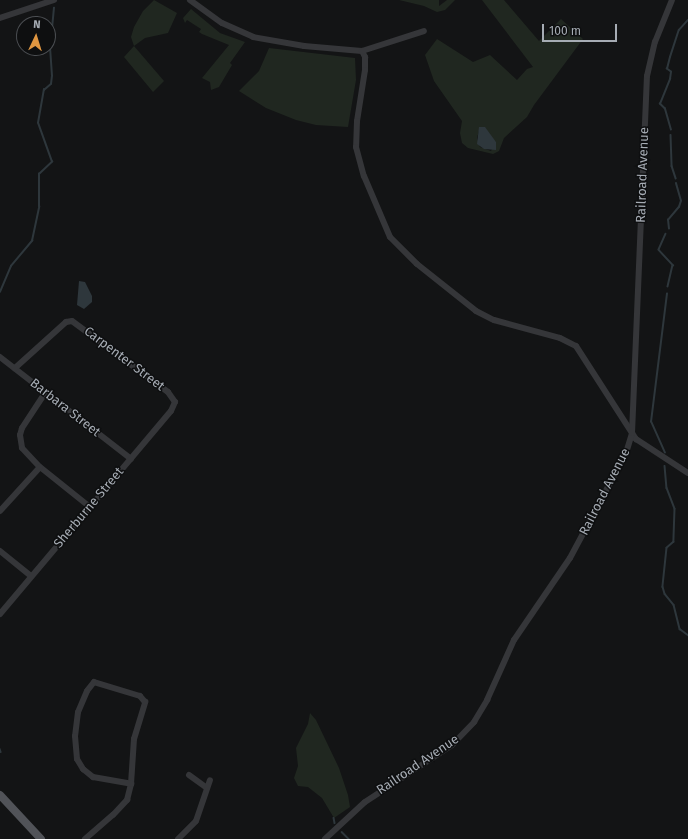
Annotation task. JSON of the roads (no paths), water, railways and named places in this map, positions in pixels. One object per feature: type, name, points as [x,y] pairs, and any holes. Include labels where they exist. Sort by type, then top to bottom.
[{"type":"main road","points":[[0,795],[41,839]]},
{"type":"street","points":[[0,18],[54,0]]},
{"type":"street","points":[[190,0],[222,23],[253,37],[304,46],[362,51],[424,30]]},
{"type":"street","name":"Railroad Avenue","points":[[325,839],[367,801],[452,745],[474,722],[487,700],[514,640],[563,570],[610,487],[632,433],[647,76],[655,42],[672,0]]},
{"type":"street","points":[[362,51],[365,57],[365,70],[357,121],[356,148],[364,176],[390,237],[417,264],[476,310],[505,324],[560,338],[576,346],[584,355],[632,433],[642,444],[688,473]]},
{"type":"street","name":"Carpenter Street","points":[[15,368],[69,321],[76,322],[168,392],[175,402]]},
{"type":"street","name":"Barbara Street","points":[[0,357],[131,459]]},
{"type":"street","points":[[45,393],[25,423],[20,436],[22,448],[40,467],[90,507]]},
{"type":"street","name":"Sherburne Street","points":[[0,614],[174,408],[175,402]]},
{"type":"street","points":[[0,512],[40,467]]},
{"type":"street","points":[[0,551],[31,576]]},
{"type":"street","points":[[85,839],[121,808],[131,784],[134,739],[145,703],[144,698],[101,683],[92,683],[82,701],[76,724],[77,759],[82,769],[93,777],[131,784]]},
{"type":"street","points":[[189,775],[207,788]]},
{"type":"street","points":[[178,839],[196,821],[210,780]]},
{"type":"waterway","points":[[0,292],[11,266],[32,241],[39,207],[39,174],[52,162],[38,123],[44,90],[51,84],[52,76],[50,50],[54,8]]},
{"type":"waterway","points":[[671,130],[665,109],[660,104],[670,79],[671,72],[667,69],[670,57],[679,30],[688,20]]},
{"type":"waterway","points":[[671,135],[672,166],[676,178]]},
{"type":"waterway","points":[[669,229],[668,220],[679,207],[681,201],[676,184]]},
{"type":"waterway","points":[[666,234],[659,250],[673,265],[668,286]]},
{"type":"waterway","points":[[665,453],[651,422],[667,294]]},
{"type":"waterway","points":[[665,466],[667,488],[675,509],[674,542],[667,548],[663,587],[665,594],[674,605],[680,629],[688,635]]},
{"type":"waterway","points":[[334,818],[335,823]]},
{"type":"waterway","points":[[342,832],[349,839]]}]
